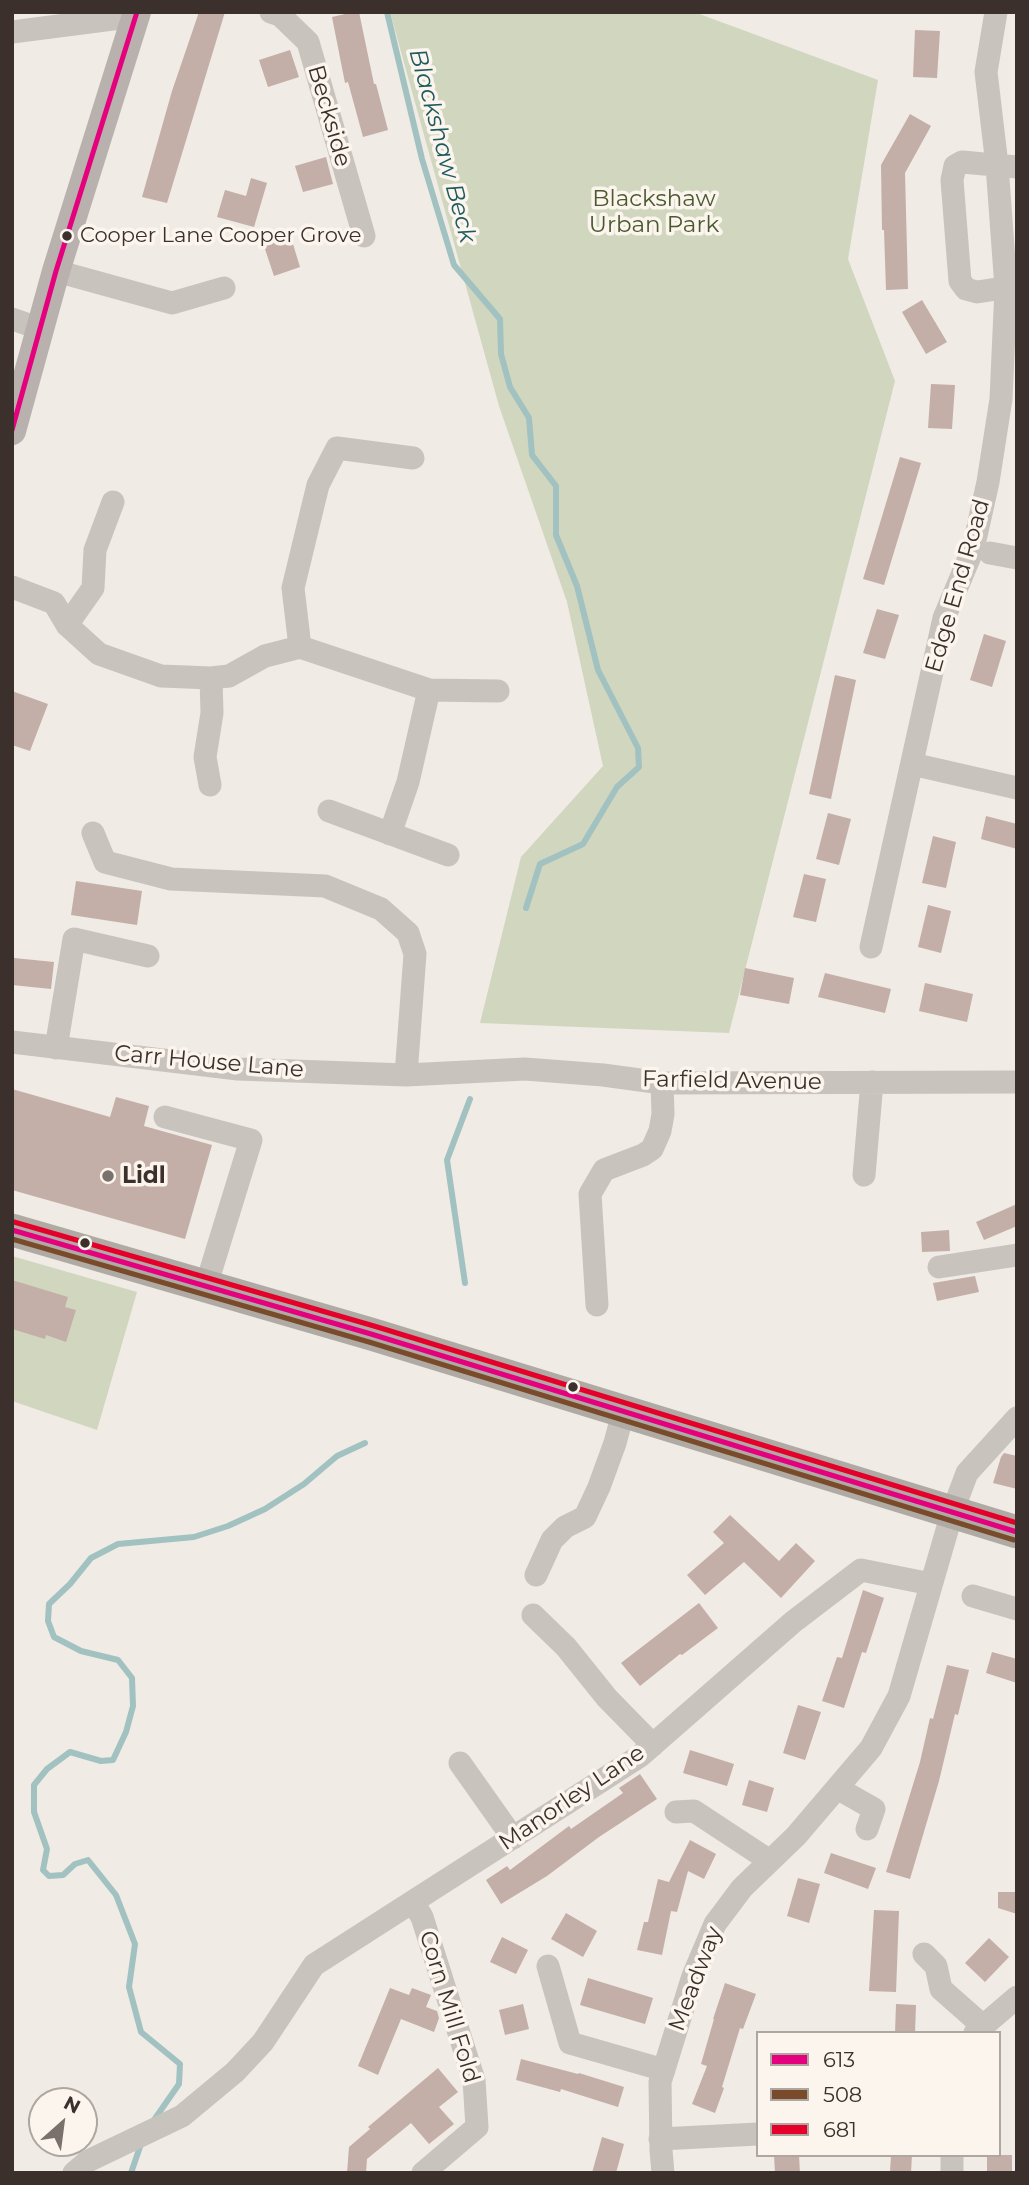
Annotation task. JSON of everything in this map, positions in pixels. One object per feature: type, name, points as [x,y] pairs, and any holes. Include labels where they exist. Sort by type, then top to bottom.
[{"type":"highway","points":[[12,1230],[408,1346],[1017,1532]]},
{"type":"main road","points":[[12,431],[56,271],[136,14]]},
{"type":"street","name":"Beckside","points":[[271,12],[280,15],[307,43],[364,236]]},
{"type":"street","name":"Edge End Road","points":[[872,947],[944,618],[973,549],[988,482],[1001,399],[1011,287],[1007,166],[986,72],[996,12]]},
{"type":"street","points":[[12,32],[136,14]]},
{"type":"street","points":[[1007,166],[962,162],[956,166],[952,180],[960,281],[966,289],[977,292],[1011,287]]},
{"type":"street","points":[[56,271],[172,303],[224,288]]},
{"type":"street","points":[[12,319],[41,329]]},
{"type":"street","points":[[300,647],[293,588],[317,485],[337,448],[413,458]]},
{"type":"street","points":[[67,625],[93,588],[95,550],[113,502]]},
{"type":"street","points":[[990,553],[1017,558]]},
{"type":"street","points":[[12,587],[54,603],[67,625],[99,654],[161,676],[229,676],[265,656],[300,647],[429,690],[498,691]]},
{"type":"street","points":[[210,785],[205,757],[212,713],[211,678]]},
{"type":"street","points":[[390,834],[408,782],[429,690]]},
{"type":"street","points":[[912,764],[1017,788]]},
{"type":"street","points":[[329,811],[448,855]]},
{"type":"street","points":[[93,833],[105,862],[171,879],[325,886],[381,909],[408,933],[415,954],[405,1075]]},
{"type":"street","points":[[55,1048],[74,939],[148,956]]},
{"type":"street","name":"Carr House Lane","points":[[12,1042],[238,1069],[405,1075]]},
{"type":"street","name":"Farfield Avenue","points":[[405,1075],[525,1069],[662,1083],[1017,1082]]},
{"type":"street","points":[[864,1175],[872,1082]]},
{"type":"street","points":[[597,1305],[590,1194],[604,1170],[652,1149],[660,1131],[663,1114],[662,1083]]},
{"type":"street","points":[[165,1117],[251,1140],[206,1286]]},
{"type":"street","points":[[939,1267],[1017,1255]]},
{"type":"street","points":[[536,1575],[552,1539],[565,1527],[585,1517],[599,1487],[623,1413]]},
{"type":"street","name":"Meadway","points":[[663,2173],[660,2082],[692,1976],[715,1924],[742,1888],[796,1836],[871,1748],[900,1696],[952,1513],[967,1473],[1017,1418]]},
{"type":"street","name":"Manorley Lane","points":[[74,2173],[88,2161],[182,2116],[234,2072],[263,2042],[314,1965],[640,1756],[793,1622],[861,1570],[932,1584]]},
{"type":"street","points":[[973,1596],[1017,1609]]},
{"type":"street","points":[[533,1615],[566,1647],[607,1698],[653,1745]]},
{"type":"street","points":[[460,1763],[513,1838]]},
{"type":"street","points":[[837,1788],[874,1809],[867,1829]]},
{"type":"street","points":[[676,1812],[694,1811],[770,1861]]},
{"type":"street","name":"Corn Mill Fold","points":[[414,1902],[422,1917],[474,2080],[477,2127],[423,2173]]},
{"type":"street","points":[[924,1954],[936,1966],[941,1989],[979,2029],[1017,1997]]},
{"type":"street","points":[[548,1966],[570,2043],[664,2070]]},
{"type":"street","points":[[660,2139],[756,2134]]},
{"type":"green space","name":"Blackshaw Urban Park","points":[[390,12],[694,12],[878,80],[848,259],[895,381],[729,1033],[480,1023],[521,857],[603,766],[567,602],[499,406]]},
{"type":"green space","points":[[12,1256],[137,1292],[97,1430],[12,1401]]},
{"type":"building","points":[[199,12],[225,12],[167,203],[142,197],[172,91]]},
{"type":"building","points":[[359,12],[374,84],[388,130],[363,137],[348,82],[345,83],[332,17]]},
{"type":"building","points":[[915,30],[940,31],[937,78],[913,77]]},
{"type":"building","points":[[290,50],[299,77],[268,87],[259,60]]},
{"type":"building","points":[[910,114],[931,126],[905,173],[908,289],[886,290],[881,165]]},
{"type":"building","points":[[326,157],[333,184],[303,192],[295,166]]},
{"type":"building","points":[[251,178],[267,183],[254,227],[217,217],[225,190],[246,196]]},
{"type":"building","points":[[289,231],[300,267],[274,276],[262,240]]},
{"type":"building","points":[[922,300],[947,342],[926,354],[902,312]]},
{"type":"building","points":[[931,384],[955,385],[952,429],[928,428]]},
{"type":"building","points":[[900,457],[921,463],[884,585],[863,579]]},
{"type":"building","points":[[877,609],[899,615],[885,659],[863,653]]},
{"type":"building","points":[[984,634],[1006,641],[992,687],[970,680]]},
{"type":"building","points":[[835,675],[856,680],[831,799],[809,794]]},
{"type":"building","points":[[12,691],[48,704],[30,751],[12,745]]},
{"type":"building","points":[[828,813],[851,819],[839,865],[816,859]]},
{"type":"building","points":[[986,816],[1017,824],[1017,849],[981,839]]},
{"type":"building","points":[[933,836],[956,842],[946,888],[922,883]]},
{"type":"building","points":[[804,874],[826,879],[816,922],[793,917]]},
{"type":"building","points":[[76,881],[142,891],[137,925],[71,915]]},
{"type":"building","points":[[928,905],[951,911],[941,953],[918,947]]},
{"type":"building","points":[[14,958],[54,962],[51,989],[12,985]]},
{"type":"building","points":[[745,968],[794,978],[789,1004],[740,995]]},
{"type":"building","points":[[825,973],[891,989],[885,1013],[818,997]]},
{"type":"building","points":[[925,983],[973,994],[967,1022],[919,1011]]},
{"type":"building","name":"Lidl","points":[[12,1089],[110,1117],[116,1097],[149,1106],[144,1126],[212,1145],[185,1239],[12,1190]]},
{"type":"building","points":[[1017,1204],[1017,1226],[984,1240],[976,1222]]},
{"type":"building","points":[[949,1230],[950,1251],[922,1252],[921,1232]]},
{"type":"building","points":[[975,1276],[979,1292],[937,1301],[933,1283]]},
{"type":"building","points":[[12,1280],[68,1297],[65,1307],[76,1310],[66,1342],[46,1335],[45,1339],[12,1329]]},
{"type":"building","points":[[1004,1453],[1017,1456],[1017,1489],[993,1483]]},
{"type":"building","points":[[730,1515],[779,1561],[796,1543],[815,1561],[781,1598],[744,1562],[705,1595],[687,1575],[724,1543],[713,1532]]},
{"type":"building","points":[[863,1590],[884,1598],[866,1653],[862,1652],[844,1708],[822,1701],[837,1657],[842,1658]]},
{"type":"building","points":[[699,1603],[718,1628],[640,1686],[621,1663]]},
{"type":"building","points":[[992,1652],[1017,1659],[1017,1683],[986,1673]]},
{"type":"building","points":[[947,1665],[969,1670],[910,1879],[886,1872]]},
{"type":"building","points":[[798,1705],[821,1712],[805,1760],[783,1753]]},
{"type":"building","points":[[690,1750],[734,1764],[727,1786],[683,1773]]},
{"type":"building","points":[[640,1774],[657,1799],[599,1837],[547,1876],[501,1904],[486,1880],[507,1866],[510,1870],[569,1826],[571,1829],[623,1793],[619,1788]]},
{"type":"building","points":[[749,1780],[774,1788],[767,1812],[742,1805]]},
{"type":"building","points":[[690,1840],[716,1854],[704,1879],[688,1871],[677,1912],[671,1911],[662,1955],[637,1950],[644,1922],[648,1922],[658,1879],[669,1882]]},
{"type":"building","points":[[831,1853],[876,1868],[868,1889],[824,1873]]},
{"type":"building","points":[[798,1878],[820,1884],[809,1923],[787,1916]]},
{"type":"building","points":[[998,1892],[1017,1892],[1017,1914],[998,1908]]},
{"type":"building","points":[[874,1910],[899,1911],[896,1992],[869,1991]]},
{"type":"building","points":[[566,1913],[597,1931],[583,1957],[551,1939]]},
{"type":"building","points":[[502,1937],[528,1950],[516,1974],[490,1962]]},
{"type":"building","points":[[989,1938],[1009,1957],[985,1982],[965,1963]]},
{"type":"building","points":[[588,1978],[653,1998],[645,2024],[580,2005]]},
{"type":"building","points":[[725,1983],[756,1994],[743,2029],[740,2028],[715,2113],[692,2104],[707,2066],[701,2064]]},
{"type":"building","points":[[390,1988],[409,1995],[412,1988],[431,1995],[426,2007],[437,2011],[439,2018],[434,2032],[401,2019],[378,2075],[358,2066]]},
{"type":"building","points":[[523,2004],[529,2029],[505,2035],[499,2010]]},
{"type":"building","points":[[896,2004],[916,2005],[915,2031],[895,2031]]},
{"type":"building","points":[[521,2059],[624,2087],[618,2107],[561,2089],[560,2092],[516,2080]]},
{"type":"building","points":[[438,2068],[458,2092],[439,2107],[454,2124],[429,2144],[411,2123],[367,2159],[366,2173],[347,2173],[349,2147],[370,2129],[368,2127]]},
{"type":"building","points":[[602,2137],[624,2144],[616,2173],[592,2173]]},
{"type":"building","points":[[1012,2155],[1012,2173],[987,2173],[987,2157]]},
{"type":"building","points":[[774,2157],[799,2157],[800,2173],[775,2173]]},
{"type":"building","points":[[891,2157],[912,2157],[911,2173],[890,2172]]},
{"type":"waterway","name":"Blackshaw Beck","points":[[387,12],[422,159],[454,265],[500,319],[501,354],[510,387],[529,418],[532,455],[556,486],[556,535],[577,586],[598,670],[638,748],[639,767],[617,787],[583,844],[540,864],[526,908]]},
{"type":"waterway","name":"Blackshaw Beck","points":[[465,1283],[447,1160],[470,1099]]},
{"type":"waterway","name":"Blackshaw Beck","points":[[154,2120],[179,2084],[180,2064],[141,2032],[129,1987],[135,1944],[116,1895],[88,1860],[75,1864],[63,1875],[49,1876],[43,1870],[47,1849],[34,1812],[34,1785],[47,1769],[70,1752],[101,1761],[113,1760],[126,1732],[133,1706],[132,1678],[118,1660],[81,1651],[54,1637],[48,1621],[49,1604],[91,1558],[118,1544],[194,1537],[228,1526],[265,1509],[304,1484],[337,1456],[365,1443]]},
{"type":"waterway","points":[[131,2173],[142,2141]]},
{"type":"transit line","name":"613","points":[[12,430],[56,271],[137,12]]},
{"type":"transit line","name":"681","points":[[14,1222],[374,1326],[1017,1523]]},
{"type":"transit line","name":"613","points":[[12,1230],[371,1334],[1017,1532]]},
{"type":"transit line","name":"508","points":[[12,1239],[369,1342],[1014,1540]]},
{"type":"place","name":"Cooper Lane Cooper Grove","points":[[67,236]]},
{"type":"place","name":"Lidl","points":[[108,1176]]}]
